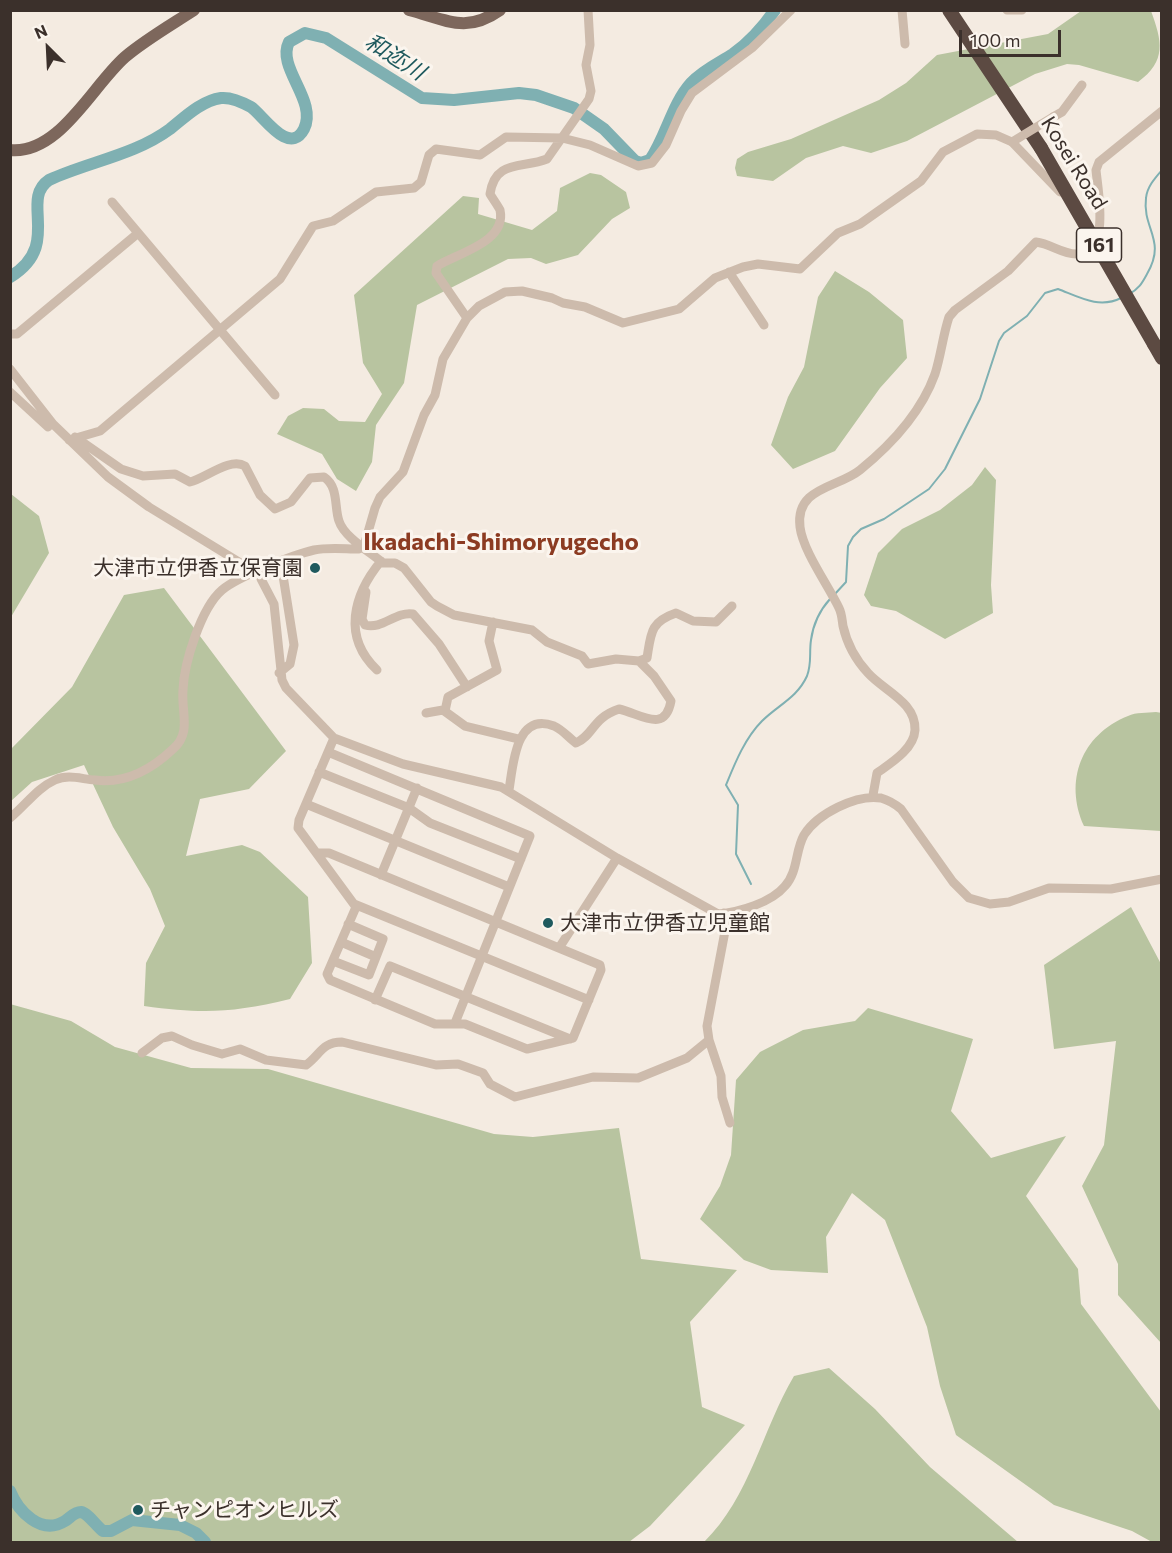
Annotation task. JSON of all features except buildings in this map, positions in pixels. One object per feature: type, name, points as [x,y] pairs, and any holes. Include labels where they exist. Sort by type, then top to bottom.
[{"type":"highway","name":"Kosei Road","points":[[949,10],[1041,148],[1159,352]]},
{"type":"main road","points":[[10,150],[32,148],[46,142],[59,131],[125,57],[194,10]]},
{"type":"main road","points":[[410,10],[467,25],[487,20],[500,10]]},
{"type":"street","points":[[467,318],[436,273],[437,266],[494,236],[500,224],[500,209],[490,194],[498,173],[515,165],[537,163],[547,159],[590,99],[591,92],[585,65],[590,45],[588,10]]},
{"type":"street","points":[[69,439],[100,431],[280,279],[313,226],[333,221],[376,192],[414,188],[421,182],[429,155],[436,149],[480,155],[506,136],[562,138],[590,145],[638,166],[652,163],[666,145],[692,93],[752,48],[791,10]]},
{"type":"street","points":[[902,10],[905,44]]},
{"type":"street","points":[[1007,10],[1022,10]]},
{"type":"street","points":[[1012,142],[1062,112],[1082,85]]},
{"type":"street","points":[[873,795],[877,773],[898,757],[914,738],[914,719],[909,709],[877,682],[854,656],[846,638],[841,611],[803,537],[800,513],[804,503],[812,494],[858,471],[897,436],[914,412],[934,374],[949,316],[955,310],[1008,271],[1036,242],[1048,243],[1073,254],[1084,255],[1093,250],[1100,229],[1096,170],[1099,162],[1161,111]]},
{"type":"street","points":[[10,818],[44,786],[55,780],[70,777],[97,780],[122,778],[148,768],[174,748],[185,732],[182,699],[184,674],[200,625],[212,602],[230,584],[315,550],[359,549],[364,546],[380,497],[404,472],[424,415],[435,395],[443,359],[467,318],[479,306],[505,292],[522,291],[552,298],[563,303],[585,307],[623,323],[679,309],[715,278],[729,272],[758,264],[800,269],[838,233],[860,224],[921,181],[943,152],[951,146],[977,134],[986,133],[1012,142],[1058,187],[1093,250]]},
{"type":"street","points":[[112,202],[136,234],[275,395]]},
{"type":"street","points":[[10,334],[17,334],[136,234]]},
{"type":"street","points":[[729,272],[764,325]]},
{"type":"street","points":[[10,369],[53,424],[126,491],[239,562]]},
{"type":"street","points":[[10,392],[69,439],[121,469],[143,476],[175,474],[190,482],[232,463],[240,463],[245,466],[260,495],[275,509],[291,502],[310,478],[324,477],[332,485],[340,524],[381,561],[395,563],[404,568],[430,602],[454,615],[532,630],[547,642],[582,656],[588,664],[616,658],[639,661],[647,658],[651,631],[660,618],[676,613],[693,621],[716,622],[732,606]]},
{"type":"street","points":[[377,670],[367,660],[353,623],[354,610],[370,573],[381,561]]},
{"type":"street","points":[[279,673],[290,664],[294,645],[281,563]]},
{"type":"street","points":[[261,579],[274,604],[279,673],[286,688],[334,738],[403,764],[509,790],[617,858],[709,911],[724,913],[761,902],[784,888],[795,867],[800,844],[813,825],[824,816],[866,799],[881,799],[901,809],[960,891],[978,903],[1009,902],[1049,888],[1111,889],[1161,879]]},
{"type":"street","points":[[363,589],[366,591],[362,619],[365,625],[378,626],[406,613],[413,614],[439,644],[467,687]]},
{"type":"street","points":[[446,711],[448,697],[497,669],[489,641],[493,622]]},
{"type":"street","points":[[509,790],[519,739],[533,726],[544,724],[555,727],[576,743],[583,740],[596,721],[619,709],[655,721],[662,719],[669,711],[671,701],[654,676],[639,661]]},
{"type":"street","points":[[426,713],[446,711],[465,726],[519,739]]},
{"type":"street","points":[[334,738],[298,828],[354,904],[589,1000]]},
{"type":"street","points":[[328,752],[530,836],[455,1023]]},
{"type":"street","points":[[319,772],[409,808],[430,824],[521,859]]},
{"type":"street","points":[[381,874],[417,788]]},
{"type":"street","points":[[306,804],[510,886]]},
{"type":"street","points":[[317,853],[329,853],[600,965],[601,969],[573,1038],[527,1049],[465,1024],[435,1024],[330,980],[327,974],[354,904]]},
{"type":"street","points":[[559,948],[617,858]]},
{"type":"street","points":[[724,913],[726,926],[707,1026],[709,1040],[721,1076],[722,1097],[730,1123]]},
{"type":"street","points":[[333,961],[369,975],[383,939],[348,924]]},
{"type":"street","points":[[341,942],[376,957]]},
{"type":"street","points":[[375,1000],[390,966],[570,1039]]},
{"type":"street","points":[[142,1053],[162,1038],[172,1036],[222,1054],[240,1049],[266,1060],[306,1065],[322,1047],[332,1042],[342,1042],[436,1065],[458,1064],[483,1073],[490,1084],[515,1097],[593,1077],[638,1078],[687,1058],[709,1040]]},
{"type":"green space","points":[[1081,11],[1151,11],[1158,32],[1160,50],[1154,66],[1138,82],[1079,65],[1067,64],[1035,74],[907,141],[871,153],[843,146],[806,158],[773,181],[737,176],[735,168],[737,159],[748,152],[791,139],[879,100],[906,83],[937,55],[1048,34]]},
{"type":"green space","points":[[590,173],[601,175],[626,192],[630,208],[612,219],[578,255],[546,264],[531,258],[508,259],[417,305],[404,383],[376,425],[372,462],[356,491],[337,479],[322,454],[277,434],[288,416],[303,408],[324,409],[339,421],[365,422],[382,394],[363,363],[354,295],[463,196],[479,198],[478,214],[532,230],[557,211],[560,188]]},
{"type":"green space","points":[[835,271],[869,292],[903,320],[907,358],[880,388],[835,451],[793,469],[771,445],[788,397],[804,367],[818,297]]},
{"type":"green space","points":[[985,467],[996,480],[991,585],[993,613],[945,639],[896,611],[871,606],[864,595],[878,553],[902,529],[940,510],[972,485]]},
{"type":"green space","points":[[11,494],[39,516],[49,553],[11,617]]},
{"type":"green space","points":[[164,588],[286,751],[249,789],[200,799],[186,856],[242,845],[260,852],[308,897],[312,963],[290,999],[217,1011],[144,1006],[146,963],[165,926],[150,889],[113,827],[84,765],[32,782],[11,801],[11,749],[72,687],[124,595]]},
{"type":"green space","points":[[1138,713],[1162,713],[1161,831],[1084,826],[1078,809],[1076,792],[1081,761],[1088,747],[1112,724]]},
{"type":"green space","points":[[1131,907],[1161,964],[1161,1343],[1118,1295],[1118,1264],[1082,1186],[1104,1145],[1116,1041],[1054,1049],[1044,965]]},
{"type":"green space","points":[[10,1004],[71,1021],[115,1047],[191,1068],[268,1069],[494,1134],[533,1137],[619,1128],[641,1259],[737,1270],[690,1322],[702,1407],[745,1425],[650,1526],[629,1542],[11,1542]]},
{"type":"green space","points":[[868,1008],[973,1039],[951,1111],[991,1158],[1066,1136],[1026,1196],[1078,1269],[1081,1304],[1161,1412],[1161,1542],[1152,1542],[1132,1531],[1054,1505],[956,1435],[940,1386],[927,1327],[885,1220],[852,1193],[826,1237],[828,1273],[771,1270],[744,1260],[700,1219],[720,1186],[731,1155],[736,1080],[760,1052],[803,1030],[855,1021]]},
{"type":"green space","points":[[829,1368],[875,1409],[930,1467],[1018,1542],[704,1542],[733,1505],[794,1376]]},
{"type":"waterway","name":"和迩川","points":[[10,277],[26,264],[34,251],[38,238],[38,199],[41,189],[49,180],[142,145],[170,129],[207,102],[221,98],[236,100],[251,107],[276,132],[291,138],[298,136],[304,129],[307,118],[306,107],[286,52],[289,42],[305,33],[326,38],[422,98],[454,100],[519,93],[536,95],[574,108],[604,129],[635,161],[641,163],[650,160],[656,151],[684,91],[691,83],[745,44],[775,10]]},
{"type":"waterway","points":[[1129,294],[1140,286],[1153,262],[1155,252],[1147,218],[1146,198],[1150,186],[1162,170]]},
{"type":"waterway","points":[[834,595],[846,582],[848,546],[853,537],[861,529],[884,519],[929,489],[945,469],[980,399],[999,341],[1004,333],[1027,316],[1045,293],[1058,289],[1097,302],[1121,298]]},
{"type":"waterway","points":[[751,884],[736,854],[738,805],[726,785],[750,735],[768,715],[793,696],[803,684],[809,667],[813,629],[830,599]]},
{"type":"waterway","points":[[10,1491],[25,1513],[39,1523],[56,1525],[81,1512],[103,1531],[111,1531],[132,1520],[180,1525],[196,1533],[205,1542]]},
{"type":"tunnel","points":[[239,562],[258,577]]},
{"type":"place","name":"大津市立伊香立保育園","points":[[315,568]]},
{"type":"place","name":"大津市立伊香立児童館","points":[[548,923]]},
{"type":"place","name":"チャンピオンヒルズ","points":[[138,1510]]},
{"type":"district","name":"Ikadachi-Shimoryugecho","points":[[501,542]]}]
